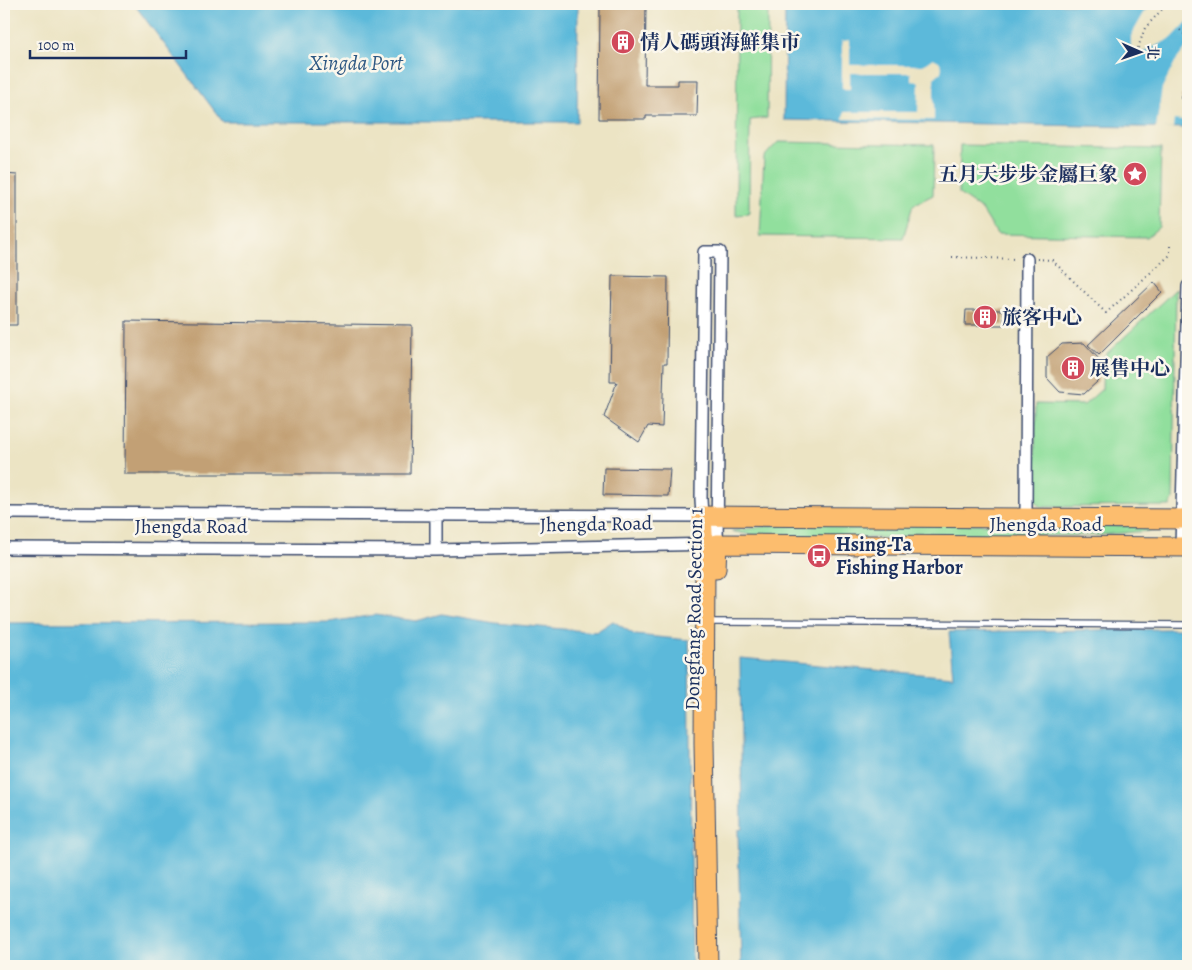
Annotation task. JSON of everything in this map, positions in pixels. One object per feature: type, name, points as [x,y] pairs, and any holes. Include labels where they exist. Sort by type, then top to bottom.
[{"type":"main road","name":"Jhengda Road","points":[[710,516],[1185,518]]},
{"type":"main road","name":"Dongfang Road Section 1","points":[[708,966],[704,743],[710,516]]},
{"type":"main road","name":"Jhengda Road","points":[[710,545],[1184,547]]},
{"type":"main road","name":"Dongfang Road Section 1","points":[[710,545],[714,622],[719,966]]},
{"type":"street","name":"Dongfang Road Section 1","points":[[704,252],[720,252],[710,516],[701,499],[704,252]]},
{"type":"street","points":[[1026,518],[1027,259]]},
{"type":"street","points":[[1184,547],[1188,286]]},
{"type":"street","name":"Jhengda Road","points":[[4,513],[710,516]]},
{"type":"street","points":[[436,515],[436,550]]},
{"type":"street","name":"Jhengda Road","points":[[4,548],[436,550],[710,545]]},
{"type":"lane","points":[[714,622],[1188,626]]},
{"type":"path","points":[[1138,48],[1145,28],[1167,4]]},
{"type":"path","points":[[1180,30],[1188,38]]},
{"type":"path","points":[[1106,313],[1170,255],[1170,245]]},
{"type":"green space","points":[[737,4],[768,4],[767,118],[750,120],[749,214],[736,215]]},
{"type":"green space","points":[[778,142],[934,145],[933,195],[913,205],[903,238],[760,236],[764,157]]},
{"type":"green space","points":[[960,145],[1161,149],[1159,227],[1147,237],[997,234],[982,210],[959,194]]},
{"type":"green space","points":[[1176,289],[1173,500],[1170,506],[1041,507],[1034,499],[1036,404],[1084,405],[1102,389],[1103,357]]},
{"type":"green space","points":[[800,522],[1169,526],[1169,530],[1100,535],[792,539],[761,537],[731,531]]},
{"type":"water","name":"Xingda Port","points":[[134,4],[578,4],[577,122],[223,122]]},
{"type":"water","points":[[785,4],[1188,4],[1188,128],[784,120]]},
{"type":"water","points":[[442,614],[495,623],[596,632],[613,621],[635,635],[689,640],[692,966],[4,966],[4,623],[329,622],[375,615],[416,621]]},
{"type":"water","points":[[1188,629],[1188,966],[741,966],[738,830],[742,829],[740,658],[953,677],[949,632]]},
{"type":"pier","points":[[1153,4],[1188,4],[1188,21],[1172,38],[1131,58],[1131,36],[1144,13]]},
{"type":"pier","points":[[850,40],[850,65],[923,65],[933,58],[939,61],[942,67],[941,72],[934,78],[934,120],[843,119],[844,112],[918,112],[919,82],[911,81],[911,73],[850,73],[850,89],[842,89],[842,41]]},
{"type":"pier","points":[[1188,45],[1188,119],[1174,120],[1173,128],[1156,128],[1162,88],[1175,62]]},
{"type":"building","name":"情人碼頭海鮮集市","points":[[600,4],[646,4],[645,85],[678,85],[678,80],[698,80],[697,116],[646,116],[646,119],[599,119]]},
{"type":"building","points":[[1188,92],[1188,122],[1181,96]]},
{"type":"building","points":[[4,174],[17,175],[17,325],[4,325]]},
{"type":"building","points":[[612,276],[668,277],[667,363],[664,363],[662,427],[648,426],[639,442],[604,417],[617,382],[610,382]]},
{"type":"building","points":[[1154,282],[1162,292],[1099,355],[1088,345]]},
{"type":"building","name":"旅客中心","points":[[966,310],[1004,310],[1004,325],[965,325]]},
{"type":"building","points":[[126,321],[412,325],[410,474],[125,474]]},
{"type":"building","name":"展售中心","points":[[1084,343],[1099,359],[1098,381],[1084,394],[1060,392],[1047,378],[1047,357],[1062,344]]},
{"type":"building","points":[[604,468],[670,469],[668,496],[603,495]]},
{"type":"place","name":"情人碼頭海鮮集市","points":[[623,42]]},
{"type":"place","name":"五月天步步金屬巨象","points":[[1135,174]]},
{"type":"place","name":"旅客中心","points":[[985,317]]},
{"type":"place","name":"展售中心","points":[[1073,368]]},
{"type":"place","name":"Hsing-Ta Fishing Harbor","points":[[819,556]]}]
